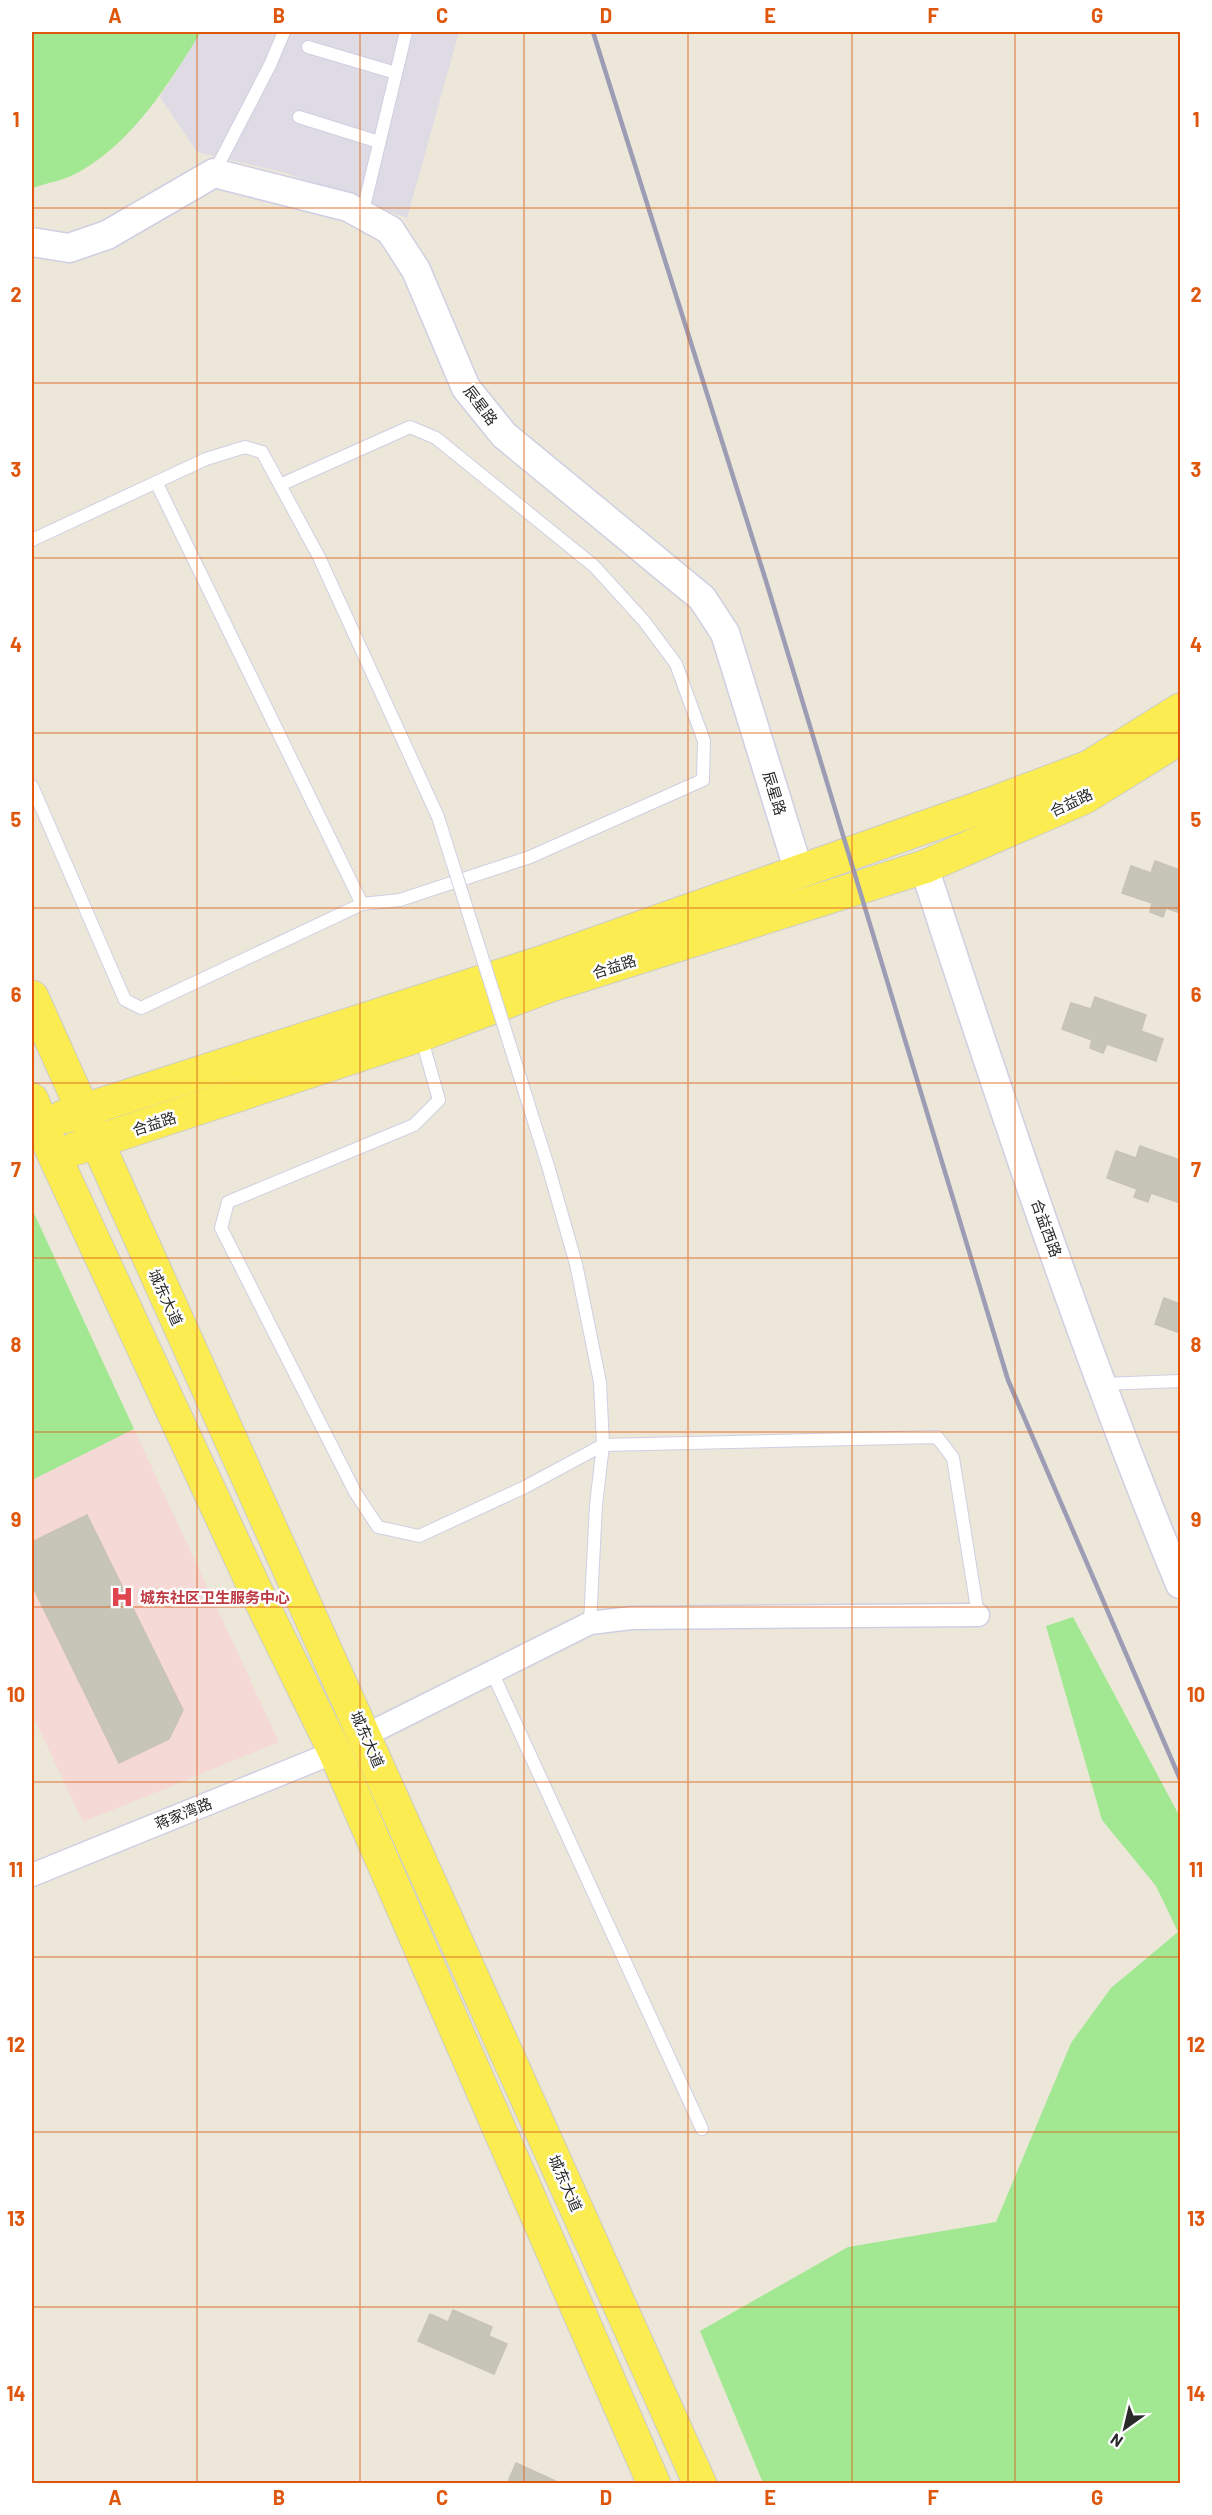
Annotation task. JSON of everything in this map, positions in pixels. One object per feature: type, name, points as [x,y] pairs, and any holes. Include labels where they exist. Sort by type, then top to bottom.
[{"type":"main road","name":"合益路","points":[[35,1116],[82,1112],[543,962],[799,872],[1089,767],[1180,710]]},
{"type":"main road","name":"合益路","points":[[43,1156],[95,1143],[420,1035],[551,986],[924,867],[1085,797],[1180,738]]},
{"type":"main road","name":"城东大道","points":[[32,997],[95,1143],[366,1735],[700,2484]]},
{"type":"main road","points":[[35,1116],[43,1156],[335,1752],[654,2484]]},
{"type":"street","name":"辰星路","points":[[214,173],[348,207],[390,230],[416,270],[466,388],[504,435],[702,598],[726,633],[799,872]]},
{"type":"street","points":[[32,242],[69,248],[107,235],[214,173]]},
{"type":"street","name":"合益西路","points":[[924,867],[995,1082],[1139,1484],[1180,1584]]},
{"type":"street","points":[[366,1735],[590,1623],[631,1618],[978,1615]]},
{"type":"street","name":"蒋家湾路","points":[[32,1875],[335,1752]]},
{"type":"lane","points":[[214,173],[270,65],[284,32]]},
{"type":"lane","points":[[362,215],[406,32]]},
{"type":"lane","points":[[308,47],[396,73]]},
{"type":"lane","points":[[300,117],[380,142]]},
{"type":"lane","points":[[32,786],[125,1000],[141,1008],[362,904],[400,900],[530,857],[703,780],[704,741],[676,664],[644,621],[594,566],[436,438],[410,427],[280,485]]},
{"type":"lane","points":[[32,540],[206,459],[245,447],[262,452],[319,557],[438,817],[548,1166],[576,1264],[600,1382],[603,1445],[596,1505],[590,1623]]},
{"type":"lane","points":[[156,482],[362,904]]},
{"type":"lane","points":[[420,1035],[439,1100],[414,1125],[228,1202],[221,1228],[355,1492],[378,1527],[419,1536],[525,1487],[603,1445],[937,1437],[953,1458],[978,1615]]},
{"type":"lane","points":[[1103,1384],[1180,1381]]},
{"type":"lane","points":[[492,1672],[702,2129]]},
{"type":"shaded area","points":[[201,32],[459,32],[407,218],[286,173],[197,152],[160,97]]},
{"type":"shaded area","name":"城东社区卫生服务中心","points":[[134,1429],[279,1742],[83,1822],[32,1714],[32,1480]]},
{"type":"green space","points":[[32,32],[201,32],[149,110],[117,144],[79,172],[32,188]]},
{"type":"green space","points":[[32,1209],[134,1429],[32,1480]]},
{"type":"green space","points":[[1073,1617],[1180,1817],[1180,2483],[763,2483],[700,2331],[848,2247],[996,2222],[1071,2043],[1111,1988],[1178,1932],[1156,1886],[1102,1820],[1046,1626]]},
{"type":"building","points":[[1155,861],[1180,870],[1180,913],[1166,908],[1163,917],[1150,912],[1152,903],[1122,893],[1131,866],[1151,873]]},
{"type":"building","points":[[1095,997],[1146,1015],[1141,1031],[1163,1039],[1156,1061],[1107,1044],[1103,1053],[1090,1048],[1092,1040],[1062,1029],[1071,1003],[1091,1009]]},
{"type":"building","points":[[1140,1146],[1180,1160],[1180,1203],[1151,1193],[1148,1202],[1134,1197],[1137,1189],[1107,1178],[1116,1151],[1136,1158]]},
{"type":"building","points":[[1164,1298],[1180,1304],[1180,1333],[1155,1324]]},
{"type":"building","points":[[87,1515],[183,1710],[169,1739],[119,1763],[32,1585],[32,1542]]},
{"type":"building","points":[[453,2310],[492,2327],[489,2336],[507,2344],[494,2374],[418,2341],[430,2314],[448,2322]]},
{"type":"building","points":[[516,2463],[562,2484],[507,2484]]},
{"type":"railway","points":[[593,32],[766,581],[1008,1380],[1180,1779]]},
{"type":"place","name":"城东社区卫生服务中心","points":[[122,1597]]}]
